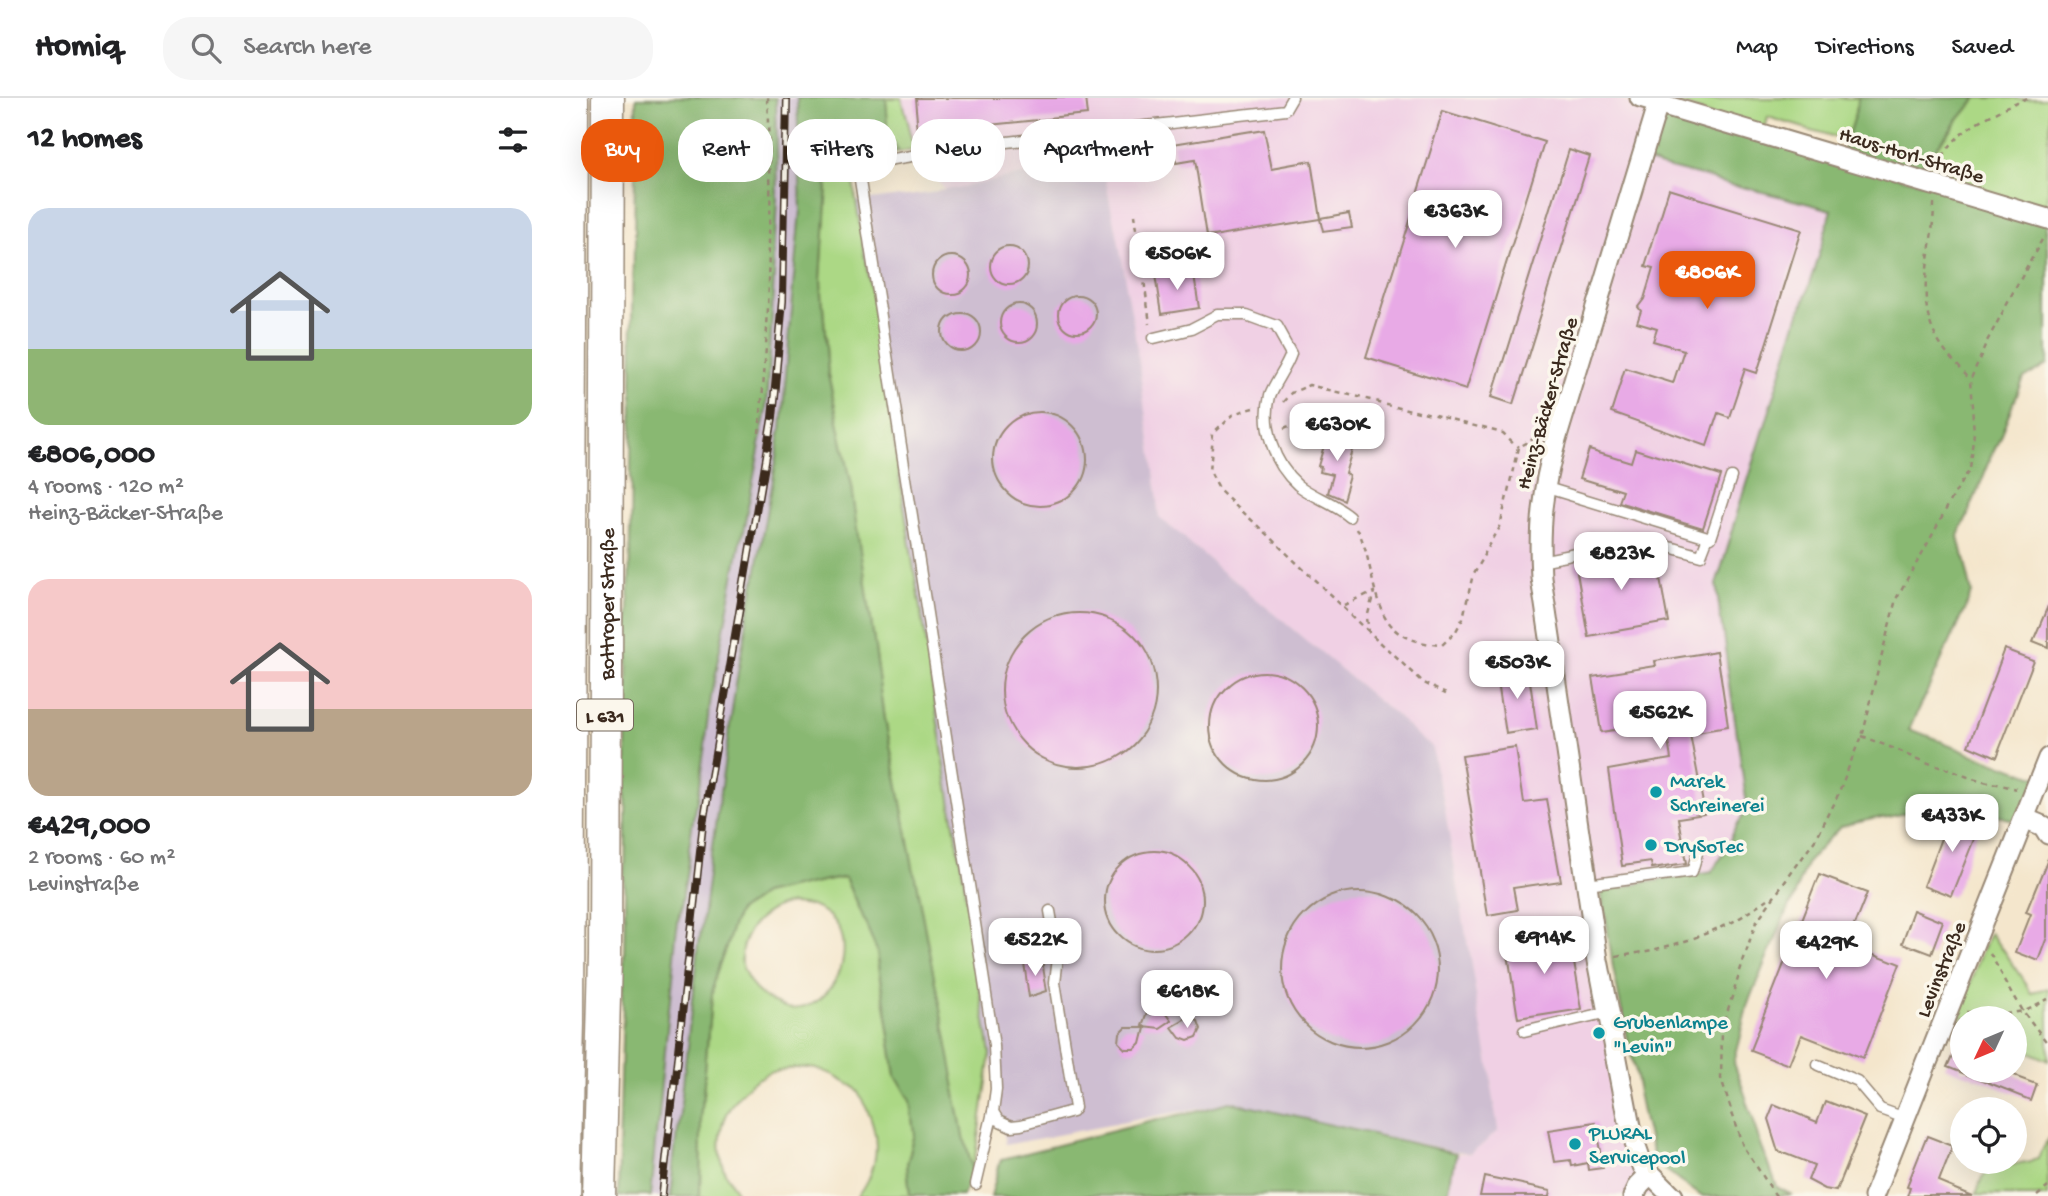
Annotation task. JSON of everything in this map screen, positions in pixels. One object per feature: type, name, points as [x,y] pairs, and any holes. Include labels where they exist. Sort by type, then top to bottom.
[{"type":"main road","name":"Bottroper Straße","points":[[564,1196],[568,1024],[572,98]]},
{"type":"main road","name":"Bottroper Straße","points":[[599,1196],[605,956],[608,98]]},
{"type":"street","name":"Haus-Horl-Straße","points":[[1649,101],[2048,219]]},
{"type":"street","name":"Heinz-Bäcker-Straße","points":[[1649,101],[1544,487],[1540,510],[1540,561],[1598,960],[1630,1132],[1639,1158],[1649,1175],[1673,1196]]},
{"type":"street","name":"Levinstraße","points":[[1874,1196],[2048,759]]},
{"type":"street","points":[[2024,818],[2043,826],[2048,834]]},
{"type":"street","points":[[1634,1196],[1639,1185],[1649,1175]]},
{"type":"lane","points":[[976,1185],[996,1090],[994,1046],[860,181],[866,169],[875,162],[981,145],[1285,110],[1292,98]]},
{"type":"lane","points":[[1154,338],[1191,329],[1219,314],[1246,315],[1276,326],[1291,352],[1284,374],[1270,393],[1267,406],[1265,420],[1272,446],[1284,469],[1300,486],[1332,502],[1349,516]]},
{"type":"lane","points":[[1544,487],[1711,538],[1731,477]]},
{"type":"lane","points":[[1540,561],[1640,542],[1655,542],[1701,555],[1708,537]]},
{"type":"lane","points":[[1587,885],[1692,871],[1700,844]]},
{"type":"lane","points":[[993,1112],[1005,1124],[1021,1125],[1072,1111],[1075,1107],[1055,982],[1058,957],[1050,911]]},
{"type":"lane","points":[[1524,1032],[1608,1012]]},
{"type":"lane","points":[[1818,1065],[1858,1082],[1880,1108],[1905,1117]]},
{"type":"path","points":[[759,433],[768,342],[772,197],[768,98]]},
{"type":"path","points":[[1937,168],[1951,143],[1970,127],[1994,112],[2030,98]]},
{"type":"path","points":[[1935,193],[1934,225],[1925,282],[1927,309],[1937,340],[1969,381]]},
{"type":"path","points":[[1135,214],[1148,317],[1154,338]]},
{"type":"path","points":[[1776,1196],[1745,1149],[1721,1079],[1722,1028],[1756,922],[1818,836],[1861,736],[1896,599],[1969,468],[1974,432],[1969,381],[1983,349],[2048,231]]},
{"type":"path","points":[[1281,404],[1291,393],[1310,385],[1503,433],[1518,447]]},
{"type":"path","points":[[1267,406],[1244,409],[1223,421],[1213,433],[1210,471],[1220,490],[1235,508],[1345,606],[1423,683],[1446,694]]},
{"type":"path","points":[[1272,446],[1274,436],[1319,415],[1359,426]]},
{"type":"path","points":[[1349,516],[1359,530],[1374,592],[1386,621],[1423,644],[1442,645],[1455,633],[1462,618],[1473,574],[1500,527],[1518,447],[1533,439],[1539,422]]},
{"type":"path","points":[[1345,606],[1374,592]]},
{"type":"path","points":[[1369,632],[1367,618],[1374,592]]},
{"type":"path","points":[[1861,736],[1968,777],[2032,795]]},
{"type":"path","points":[[1598,960],[1658,950],[1704,936],[1731,924],[1771,898]]},
{"type":"path","points":[[1974,948],[1991,955],[2020,1006]]},
{"type":"path","points":[[2027,1009],[2048,999]]},
{"type":"path","points":[[2027,1016],[2048,1044]]},
{"type":"path","points":[[2037,1196],[2048,1187]]},
{"type":"shaded area","points":[[776,98],[797,98],[798,119],[787,119],[787,182],[800,182],[801,210],[781,429],[735,689],[698,945],[671,1196],[651,1196],[676,937],[713,684],[767,409],[778,198]]},
{"type":"shaded area","points":[[902,98],[1614,98],[1650,109],[1636,157],[1832,210],[1716,584],[1747,806],[1713,872],[1593,892],[1542,555],[1543,508],[1565,421],[1560,419],[1539,483],[1535,552],[1546,650],[1630,1132],[1643,1176],[1673,1196],[1449,1196],[1456,1153],[1472,1155],[1499,1128],[1434,748],[1159,517],[1134,328],[1106,182],[1176,182],[1176,119],[1019,119],[1019,176],[1005,179],[1005,119],[911,119],[911,134]]},
{"type":"shaded area","points":[[1019,176],[1019,182],[1106,182],[1134,328],[1159,517],[1434,748],[1499,1128],[1472,1155],[1230,1102],[1005,1145],[854,202],[987,182],[1005,182],[1005,179]]},
{"type":"shaded area","points":[[939,182],[987,182],[945,190]]},
{"type":"green space","points":[[636,98],[776,98],[778,198],[767,409],[713,684],[676,937],[651,1196],[618,1196],[624,963],[635,182],[664,182],[664,119],[636,119]]},
{"type":"green space","points":[[797,98],[886,98],[888,119],[798,119]]},
{"type":"green space","points":[[886,98],[902,98],[911,134],[911,150],[897,152],[897,119],[888,119]]},
{"type":"green space","points":[[1662,98],[1860,98],[1843,152],[1844,140],[1768,117],[1765,131]]},
{"type":"green space","points":[[1860,98],[1977,98],[1915,173],[1843,152]]},
{"type":"green space","points":[[1977,98],[2048,98],[2048,215],[1915,173]]},
{"type":"green space","points":[[1666,109],[2048,220],[2048,363],[2023,378],[1959,537],[1972,593],[1910,729],[2037,778],[2020,824],[1956,801],[1841,826],[1806,864],[1749,1004],[1734,1064],[1777,1188],[1793,1196],[1703,1196],[1657,1164],[1646,1126],[1613,968],[1602,890],[1713,871],[1747,806],[1716,584],[1832,210],[1647,162]]},
{"type":"green space","points":[[800,182],[827,182],[821,280],[828,375],[852,486],[885,719],[964,1136],[973,1171],[963,1196],[910,1196],[907,1164],[915,1134],[911,1101],[896,1075],[877,950],[846,876],[763,894],[737,913],[712,983],[701,1120],[700,1196],[671,1196],[698,945],[735,689],[781,429],[801,210]]},
{"type":"green space","points":[[827,182],[853,182],[990,1054],[973,1171],[964,1137],[885,719],[852,486],[828,375],[821,276]]},
{"type":"green space","points":[[846,876],[876,947],[896,1075],[911,1100],[915,1134],[907,1164],[910,1196],[858,1196],[872,1171],[876,1153],[873,1125],[855,1091],[828,1072],[797,1068],[765,1076],[739,1095],[723,1122],[721,1157],[738,1196],[700,1196],[701,1120],[712,983],[737,913],[763,894]],"holes":[[[792,903],[822,911],[839,928],[844,950],[839,974],[825,993],[806,1006],[782,1006],[756,990],[746,977],[742,963],[746,936],[765,914],[778,907]]]},
{"type":"green space","points":[[1991,932],[2031,992],[2048,988],[2048,1061],[2027,1051],[2027,1006],[1961,1006]]},
{"type":"green space","points":[[1230,1102],[1456,1153],[1449,1196],[991,1196],[1001,1159]]},
{"type":"green space","points":[[2048,1138],[2048,1196],[1975,1196],[1984,1174],[2027,1174],[2027,1162],[2039,1159]]},
{"type":"building","points":[[915,98],[1085,98],[1087,115],[1019,119],[1019,122],[1005,123],[1005,119],[917,119]]},
{"type":"building","points":[[1443,111],[1544,142],[1467,389],[1366,358]]},
{"type":"building","points":[[1264,129],[1272,168],[1311,161],[1320,219],[1206,237],[1194,160],[1176,163],[1176,144]]},
{"type":"building","points":[[1569,150],[1590,157],[1513,404],[1492,397]]},
{"type":"building","points":[[1669,189],[1802,230],[1757,373],[1745,369],[1729,417],[1718,413],[1707,446],[1611,412],[1625,368],[1673,383],[1684,350],[1653,341],[1657,329],[1637,323],[1641,311],[1638,307],[1644,299],[1653,269],[1645,267]]},
{"type":"building","points":[[1349,214],[1352,228],[1323,232],[1320,219]]},
{"type":"building","points":[[1009,247],[1022,253],[1028,266],[1022,279],[1009,285],[996,279],[990,266],[996,253]]},
{"type":"building","points":[[952,256],[965,262],[971,275],[965,288],[952,294],[939,288],[933,275],[939,262]]},
{"type":"building","points":[[1193,269],[1199,308],[1161,314],[1155,275]]},
{"type":"building","points":[[1077,295],[1090,301],[1096,314],[1090,327],[1077,333],[1064,327],[1058,314],[1064,301]]},
{"type":"building","points":[[1019,304],[1032,310],[1038,323],[1032,336],[1019,342],[1006,336],[1000,323],[1006,310]]},
{"type":"building","points":[[961,313],[974,319],[980,332],[974,345],[961,351],[948,345],[942,332],[948,319]]},
{"type":"building","points":[[1031,412],[1049,412],[1074,425],[1084,441],[1087,459],[1084,477],[1074,493],[1049,506],[1031,506],[1006,493],[993,468],[993,450],[1006,425]]},
{"type":"building","points":[[1328,432],[1356,440],[1346,474],[1350,476],[1343,500],[1327,493],[1332,475],[1320,472],[1321,467],[1318,466]]},
{"type":"building","points":[[1589,449],[1631,462],[1635,449],[1720,476],[1703,528],[1618,502],[1622,491],[1580,478]]},
{"type":"building","points":[[1641,549],[1655,550],[1668,622],[1588,636],[1575,562]]},
{"type":"building","points":[[2048,606],[2048,647],[2033,641]]},
{"type":"building","points":[[1079,613],[1108,619],[1133,636],[1150,661],[1156,690],[1150,719],[1133,744],[1108,761],[1079,767],[1050,761],[1025,744],[1008,719],[1002,690],[1008,661],[1025,636],[1050,619]]},
{"type":"building","points":[[2005,649],[2034,660],[1996,758],[1968,746]]},
{"type":"building","points":[[1717,651],[1728,727],[1690,733],[1705,814],[1678,818],[1686,863],[1652,868],[1651,862],[1622,866],[1608,770],[1671,759],[1665,722],[1601,732],[1592,676],[1656,666],[1655,661]]},
{"type":"building","points":[[1528,668],[1537,729],[1506,734],[1497,673]]},
{"type":"building","points":[[1264,672],[1285,676],[1302,688],[1314,705],[1318,726],[1314,747],[1302,764],[1285,776],[1264,780],[1243,776],[1226,764],[1214,747],[1210,726],[1214,705],[1226,688],[1243,676]]},
{"type":"building","points":[[1516,748],[1524,802],[1546,799],[1561,881],[1513,888],[1517,910],[1488,915],[1462,756]]},
{"type":"building","points":[[1952,812],[1981,824],[1952,897],[1924,886]]},
{"type":"building","points":[[1154,851],[1173,855],[1189,865],[1199,881],[1203,900],[1199,919],[1189,935],[1173,945],[1154,949],[1135,945],[1119,935],[1109,919],[1105,900],[1109,881],[1119,865],[1135,855]]},
{"type":"building","points":[[2048,858],[2048,937],[2039,961],[2016,952],[2031,914],[2026,912]]},
{"type":"building","points":[[1819,875],[1867,893],[1847,943],[1900,964],[1863,1059],[1802,1035],[1790,1065],[1750,1050]]},
{"type":"building","points":[[1360,891],[1390,897],[1415,914],[1432,939],[1438,969],[1432,999],[1415,1024],[1390,1041],[1360,1047],[1330,1041],[1305,1024],[1288,999],[1282,969],[1288,939],[1305,914],[1330,897]]},
{"type":"building","points":[[1914,910],[1943,922],[1931,954],[1902,943]]},
{"type":"building","points":[[1569,932],[1582,1009],[1518,1019],[1506,942]]},
{"type":"building","points":[[1042,960],[1047,991],[1029,997],[1024,963]]},
{"type":"building","points":[[1156,1005],[1164,1009],[1172,1020],[1160,1028],[1142,1026],[1148,1009]]},
{"type":"building","points":[[1188,1018],[1197,1022],[1200,1030],[1196,1038],[1188,1041],[1180,1038],[1172,1027]]},
{"type":"building","points":[[1126,1028],[1145,1028],[1141,1044],[1135,1050],[1126,1050],[1119,1043],[1120,1034]]},
{"type":"building","points":[[2027,1080],[2036,1083],[2030,1100],[1987,1083],[2027,1083]]},
{"type":"building","points":[[1825,1101],[1866,1117],[1836,1191],[1825,1189],[1808,1180],[1814,1165],[1778,1151],[1768,1119],[1774,1104],[1817,1122]]},
{"type":"building","name":"PLURAL Servicepool","points":[[1595,1123],[1603,1168],[1588,1170],[1587,1163],[1571,1166],[1570,1160],[1555,1162],[1549,1130]]},
{"type":"building","points":[[1927,1136],[1950,1145],[1950,1154],[1939,1182],[1973,1196],[1907,1196],[1910,1187],[1907,1186]]},
{"type":"building","points":[[1484,1176],[1551,1190],[1550,1196],[1480,1196]]},
{"type":"railway","points":[[662,1196],[703,825],[772,418],[783,300],[787,98]]},
{"type":"place","name":"Marek Schreinerei","points":[[1656,792]]},
{"type":"place","name":"DrySoTec","points":[[1651,845]]},
{"type":"place","name":"Grubenlampe \"Levin\"","points":[[1599,1033]]},
{"type":"place","name":"PLURAL Servicepool","points":[[1575,1144]]}]
